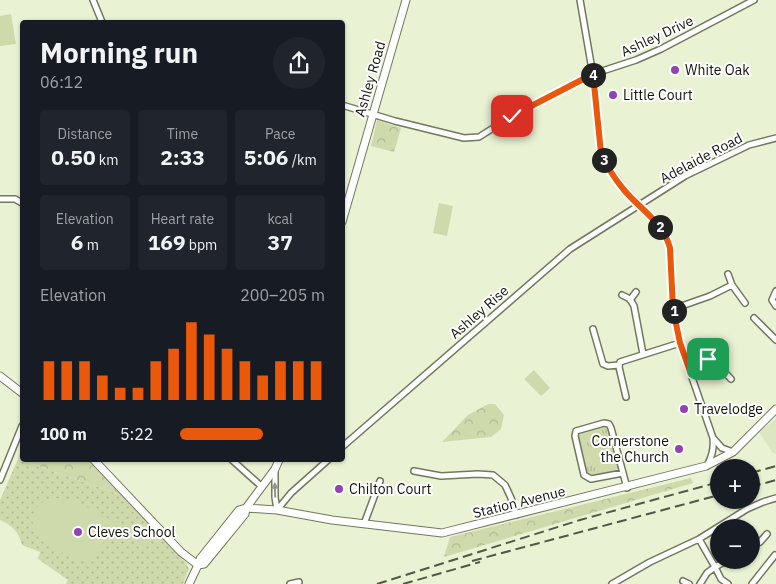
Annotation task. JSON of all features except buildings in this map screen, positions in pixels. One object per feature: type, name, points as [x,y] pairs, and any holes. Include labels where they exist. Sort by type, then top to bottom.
[{"type":"street","points":[[93,0],[101,20]]},
{"type":"street","name":"Ashley Road","points":[[345,212],[406,0]]},
{"type":"street","points":[[580,0],[593,74],[601,153],[606,164],[625,190],[655,220],[668,240],[673,309],[680,343],[713,438],[712,457],[706,466]]},
{"type":"street","name":"Ashley Drive","points":[[345,106],[464,138],[479,137],[512,116],[593,74],[636,60],[661,49],[754,0]]},
{"type":"street","name":"Adelaide Road","points":[[640,205],[685,176],[723,157],[749,145],[776,138]]},
{"type":"street","points":[[0,199],[15,199],[20,202]]},
{"type":"street","name":"Ashley Rise","points":[[345,444],[570,249],[640,205]]},
{"type":"street","points":[[728,274],[732,286],[745,303]]},
{"type":"street","points":[[673,309],[732,286]]},
{"type":"street","points":[[776,291],[772,300],[776,306]]},
{"type":"street","points":[[630,300],[636,292]]},
{"type":"street","points":[[622,295],[630,300],[634,306],[643,354]]},
{"type":"street","points":[[754,318],[776,340]]},
{"type":"street","points":[[592,329],[604,364],[608,366],[619,365]]},
{"type":"street","points":[[626,397],[620,362],[624,359],[680,343]]},
{"type":"street","points":[[691,374],[708,359],[712,359],[731,379]]},
{"type":"street","points":[[0,376],[20,392]]},
{"type":"street","name":"Station Avenue","points":[[246,508],[277,510],[364,524],[442,533],[516,516],[706,466],[733,452],[776,410]]},
{"type":"street","points":[[623,473],[592,480],[587,478],[584,475],[575,436],[576,431],[604,423],[609,424],[623,473],[626,488]]},
{"type":"street","points":[[0,480],[20,431]]},
{"type":"street","points":[[713,438],[722,448],[733,452]]},
{"type":"street","points":[[96,462],[181,552],[198,565]]},
{"type":"street","points":[[234,462],[261,486]]},
{"type":"street","points":[[189,584],[200,559],[239,510],[246,508],[278,462]]},
{"type":"street","points":[[277,510],[291,493],[326,462]]},
{"type":"street","points":[[275,469],[277,510]]},
{"type":"street","points":[[414,471],[441,476],[478,474],[493,476],[505,485],[516,516]]},
{"type":"street","points":[[364,524],[380,481]]},
{"type":"street","points":[[612,584],[650,562],[700,539],[747,509],[776,498]]},
{"type":"street","points":[[760,542],[768,534]]},
{"type":"street","points":[[700,539],[710,558]]},
{"type":"street","points":[[752,584],[775,555]]},
{"type":"street","points":[[700,584],[707,573],[713,569]]},
{"type":"street","points":[[716,569],[721,579],[728,584]]},
{"type":"street","points":[[683,581],[689,584]]},
{"type":"street","points":[[290,584],[299,582]]},
{"type":"shaded area","points":[[776,419],[776,454],[772,452],[759,432]]},
{"type":"green space","points":[[11,14],[16,44],[0,46],[0,16]]},
{"type":"green space","points":[[377,120],[401,128],[394,152],[371,146]]},
{"type":"green space","points":[[439,203],[453,206],[447,236],[433,233]]},
{"type":"green space","points":[[534,370],[550,388],[541,396],[524,379]]},
{"type":"green space","points":[[488,404],[495,404],[504,415],[501,429],[491,437],[442,442],[468,415]]},
{"type":"green space","points":[[605,425],[608,426],[619,462],[618,468],[616,471],[591,478],[587,476],[577,433]]},
{"type":"green space","name":"Cleves School","points":[[18,459],[20,462],[27,462],[126,497],[186,563],[189,569],[183,584],[66,584],[68,580],[38,559],[40,552],[22,545],[19,536],[14,530],[0,520],[0,500]]},
{"type":"green space","points":[[27,462],[93,462],[126,497]]},
{"type":"green space","points":[[691,478],[693,483],[444,557],[450,537]]},
{"type":"green space","points":[[52,498],[65,498],[69,500],[70,498],[148,539],[144,547],[104,525],[103,544],[92,558],[79,560],[71,558],[52,548],[39,538],[34,528],[33,516],[36,509],[43,502]]},
{"type":"railway","points":[[760,470],[776,466]]},
{"type":"railway","points":[[760,484],[776,480]]},
{"type":"railway","points":[[377,584],[580,520],[710,484]]},
{"type":"railway","points":[[472,561],[710,497]]},
{"type":"railway","points":[[403,584],[480,562]]},
{"type":"place","name":"White Oak","points":[[675,70]]},
{"type":"place","name":"Little Court","points":[[613,95]]},
{"type":"place","name":"Travelodge","points":[[684,409]]},
{"type":"place","name":"Cornerstone the Church","points":[[679,449]]},
{"type":"place","name":"Chilton Court","points":[[339,489]]},
{"type":"place","name":"Cleves School","points":[[78,532]]},
{"type":"route","points":[[512,116],[593,74],[601,153],[606,164],[625,190],[655,220],[664,231],[668,240],[673,309],[680,343],[691,374],[708,359]]}]
